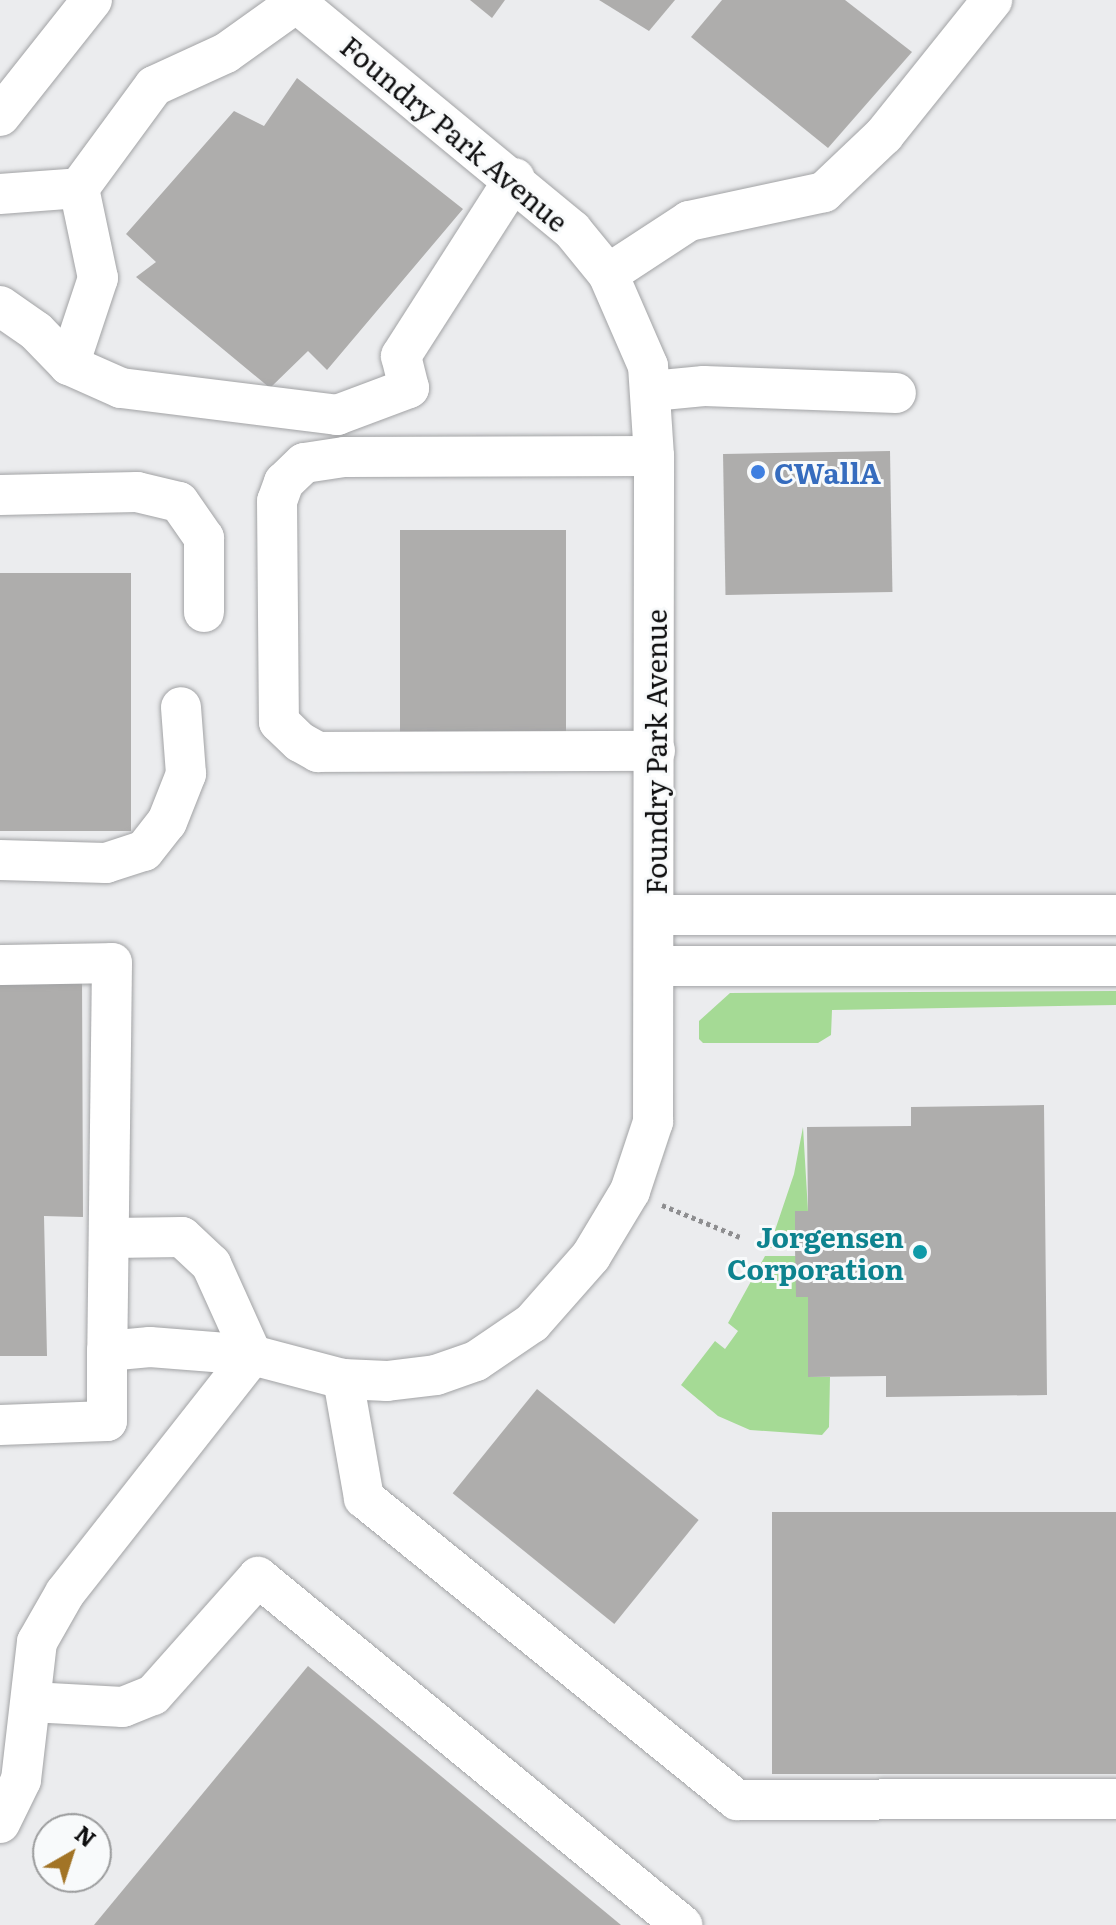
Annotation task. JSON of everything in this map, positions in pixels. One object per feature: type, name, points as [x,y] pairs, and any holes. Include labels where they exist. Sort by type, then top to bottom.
[{"type":"street","points":[[0,116],[92,0]]},
{"type":"street","points":[[608,274],[689,221],[824,192],[884,135],[992,0]]},
{"type":"street","points":[[69,365],[98,278],[79,188],[154,86],[226,53],[294,1]]},
{"type":"street","name":"Foundry Park Avenue","points":[[107,1351],[150,1347],[252,1355],[343,1379],[436,1375],[476,1361],[532,1323],[591,1256],[630,1191],[653,1122],[656,966],[654,456],[652,391],[637,333],[608,274],[572,230],[515,178],[294,1]]},
{"type":"street","points":[[0,306],[36,331],[69,365],[121,388],[337,415],[409,388],[401,356],[515,178]]},
{"type":"street","points":[[0,194],[79,188]]},
{"type":"street","points":[[652,391],[704,386],[896,393]]},
{"type":"street","points":[[654,456],[344,457],[304,463],[284,482],[277,501],[279,722],[300,742],[318,752],[655,751]]},
{"type":"street","points":[[0,495],[137,492],[179,502],[204,538],[204,612]]},
{"type":"street","points":[[0,860],[106,863],[144,851],[167,822],[186,774],[181,707]]},
{"type":"street","points":[[656,915],[1116,915]]},
{"type":"street","points":[[0,965],[112,963],[112,1238],[107,1421],[0,1425]]},
{"type":"street","points":[[656,966],[1116,966]]},
{"type":"street","points":[[0,1823],[21,1780],[37,1642],[65,1593],[252,1355],[211,1264],[182,1237],[112,1238]]},
{"type":"street","points":[[343,1379],[364,1498],[737,1800],[1116,1799]]},
{"type":"street","points":[[31,1702],[123,1707],[153,1695],[258,1577],[682,1925]]},
{"type":"path","points":[[662,1205],[740,1237]]},
{"type":"green space","points":[[1116,991],[1116,1005],[832,1010],[831,1035],[818,1043],[703,1043],[699,1039],[699,1021],[730,993]]},
{"type":"green space","points":[[803,1127],[808,1211],[795,1211],[795,1247],[769,1248],[794,1174]]},
{"type":"green space","points":[[765,1256],[796,1256],[796,1297],[808,1297],[808,1377],[830,1377],[829,1427],[822,1435],[750,1430],[718,1416],[681,1385],[715,1341],[725,1349],[738,1331],[728,1323]]},
{"type":"building","points":[[470,0],[505,0],[492,18]]},
{"type":"building","points":[[599,0],[675,0],[649,31]]},
{"type":"building","points":[[722,0],[845,0],[912,52],[828,148],[691,37]]},
{"type":"building","points":[[297,78],[463,209],[327,370],[308,351],[270,388],[136,277],[156,262],[126,234],[234,111],[264,126]]},
{"type":"building","points":[[890,451],[892,592],[725,595],[723,454]]},
{"type":"building","points":[[400,530],[566,530],[566,735],[400,735]]},
{"type":"building","points":[[0,573],[131,573],[131,831],[0,831]]},
{"type":"building","points":[[0,973],[82,973],[83,1217],[44,1216],[47,1356],[0,1356]]},
{"type":"building","name":"Jorgensen Corporation","points":[[1044,1105],[1047,1395],[886,1397],[886,1376],[808,1377],[808,1297],[796,1297],[795,1247],[795,1211],[808,1211],[807,1127],[911,1126],[911,1107]]},
{"type":"building","points":[[537,1389],[699,1520],[614,1624],[453,1493]]},
{"type":"building","points":[[772,1512],[1116,1512],[1116,1774],[772,1774]]},
{"type":"building","points":[[308,1666],[621,1925],[94,1925]]},
{"type":"place","name":"CWallA","points":[[758,472]]},
{"type":"place","name":"Jorgensen Corporation","points":[[920,1252]]}]
